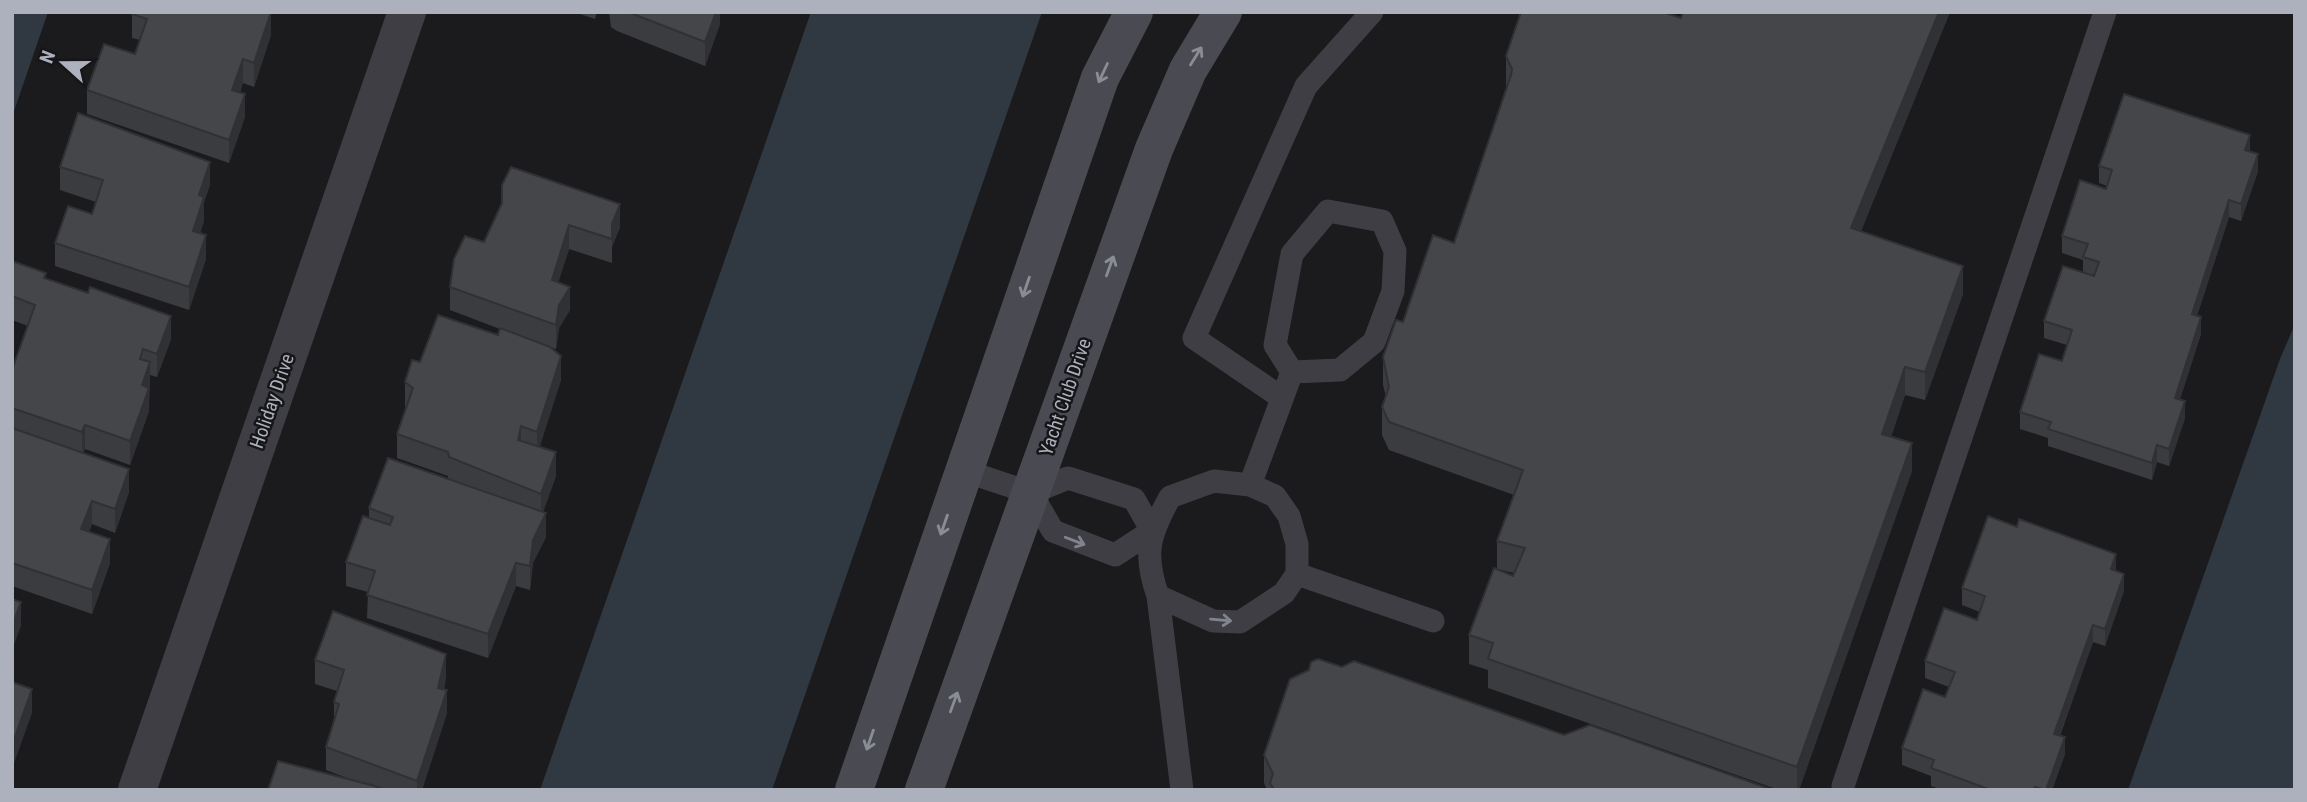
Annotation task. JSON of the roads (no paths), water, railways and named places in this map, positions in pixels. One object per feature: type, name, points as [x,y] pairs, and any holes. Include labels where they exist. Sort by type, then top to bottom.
[{"type":"street","name":"Holiday Drive","points":[[137,790],[407,12]]},
{"type":"street","points":[[854,790],[962,470],[1100,78],[1134,12]]},
{"type":"street","name":"Yacht Club Drive","points":[[924,790],[1154,149],[1188,70],[1223,12]]},
{"type":"lane","points":[[1282,398],[1194,338],[1306,86],[1372,12]]},
{"type":"lane","points":[[1843,786],[2105,12]]},
{"type":"lane","points":[[1328,211],[1382,221],[1395,251],[1393,291],[1374,342],[1340,370],[1292,372],[1275,345],[1292,254],[1328,211]]},
{"type":"lane","points":[[1251,485],[1292,372]]},
{"type":"lane","points":[[962,470],[1031,493],[1068,478],[1085,482],[1133,499],[1152,531]]},
{"type":"lane","points":[[1158,596],[1213,621],[1240,622],[1284,593],[1297,574],[1297,544],[1289,516],[1275,496],[1251,485],[1214,481],[1170,497],[1152,531],[1148,568],[1158,596],[1182,790]]},
{"type":"lane","points":[[1031,493],[1053,531],[1115,555],[1152,531]]},
{"type":"lane","points":[[1297,574],[1433,621]]}]
